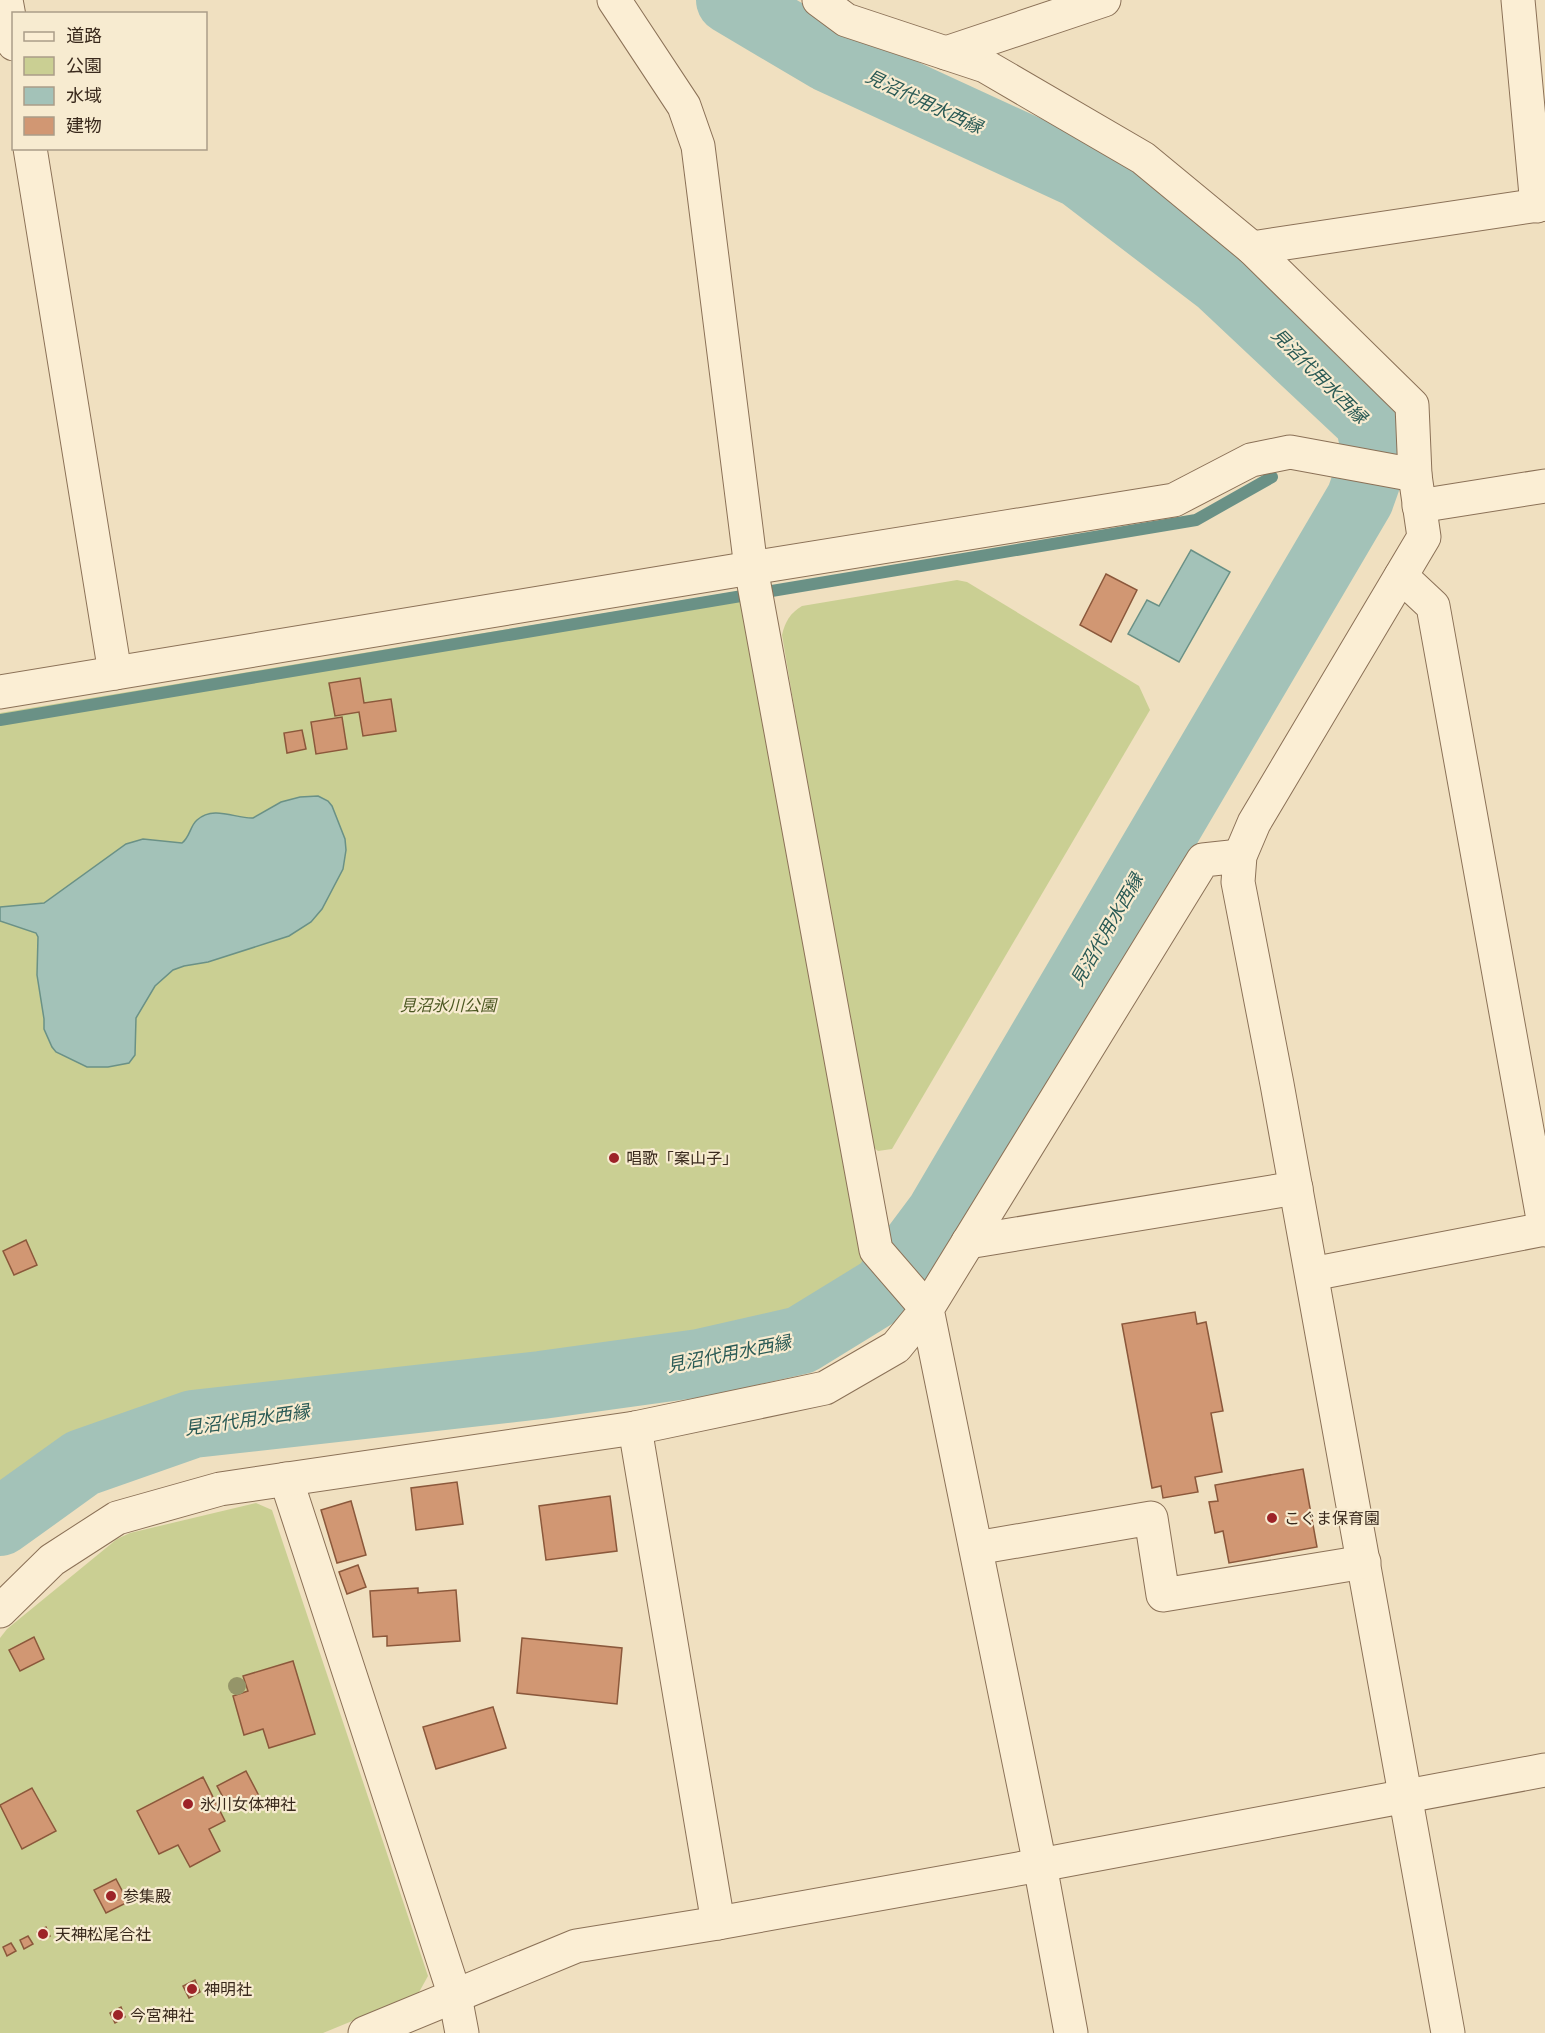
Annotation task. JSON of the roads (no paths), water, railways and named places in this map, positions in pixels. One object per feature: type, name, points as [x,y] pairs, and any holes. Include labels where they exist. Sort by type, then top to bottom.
[{"type":"street","points":[[6,0],[12,33]]},
{"type":"street","points":[[614,0],[684,106],[698,146],[751,568],[876,1250],[927,1309],[1041,1865],[1071,2033]]},
{"type":"street","points":[[819,0],[846,20],[985,66],[1143,158],[1252,248],[1412,405],[1417,491],[1424,537],[1254,823],[1240,856],[1238,882],[1312,1274],[1448,2033]]},
{"type":"street","points":[[945,53],[1104,0]]},
{"type":"street","points":[[1252,248],[1541,205],[1518,0]]},
{"type":"street","points":[[30,150],[115,673]]},
{"type":"street","points":[[0,692],[1174,500],[1251,460],[1290,452],[1333,459],[1417,491],[1545,486]]},
{"type":"street","points":[[1312,1274],[1545,1230],[1433,606],[1401,576]]},
{"type":"street","points":[[0,1611],[52,1560],[117,1518],[220,1489],[635,1428],[825,1388],[896,1347],[927,1309],[1203,860],[1240,856]]},
{"type":"street","points":[[968,1242],[1296,1188]]},
{"type":"street","points":[[635,1428],[718,1923]]},
{"type":"street","points":[[286,1479],[454,1996],[462,2033]]},
{"type":"street","points":[[976,1548],[1150,1518],[1163,1595],[1364,1562]]},
{"type":"street","points":[[365,2033],[576,1946],[1041,1865],[1545,1770]]},
{"type":"water","points":[[1191,550],[1230,572],[1179,662],[1128,634],[1147,600],[1159,606]]},
{"type":"water","points":[[318,796],[332,806],[345,839],[346,850],[343,869],[322,909],[311,922],[289,936],[208,962],[173,970],[155,986],[136,1018],[135,1055],[129,1063],[108,1067],[87,1067],[56,1052],[44,1029],[37,975],[38,937],[36,933],[0,921],[0,907],[44,903],[126,844],[143,839],[182,843],[195,822],[204,816],[218,813],[253,818],[281,802],[300,797]]},
{"type":"waterway","name":"見沼代用水西縁","points":[[0,1522],[82,1463],[193,1424],[541,1385],[700,1363],[801,1340],[884,1289],[940,1214],[1360,499],[1376,454],[1369,421],[1220,281],[1080,174],[828,58],[730,0]]},
{"type":"waterway","points":[[0,720],[1196,520],[1272,477]]},
{"type":"place","name":"唱歌「案山子」","points":[[614,1158]]},
{"type":"place","name":"こぐま保育園","points":[[1272,1518]]},
{"type":"place","name":"氷川女体神社","points":[[188,1804]]},
{"type":"place","name":"参集殿","points":[[111,1896]]},
{"type":"place","name":"天神松尾合社","points":[[43,1934]]},
{"type":"place","name":"神明社","points":[[192,1989]]},
{"type":"place","name":"今宮神社","points":[[118,2015]]},
{"type":"park label","name":"見沼氷川公園","points":[[448,1005]]}]
